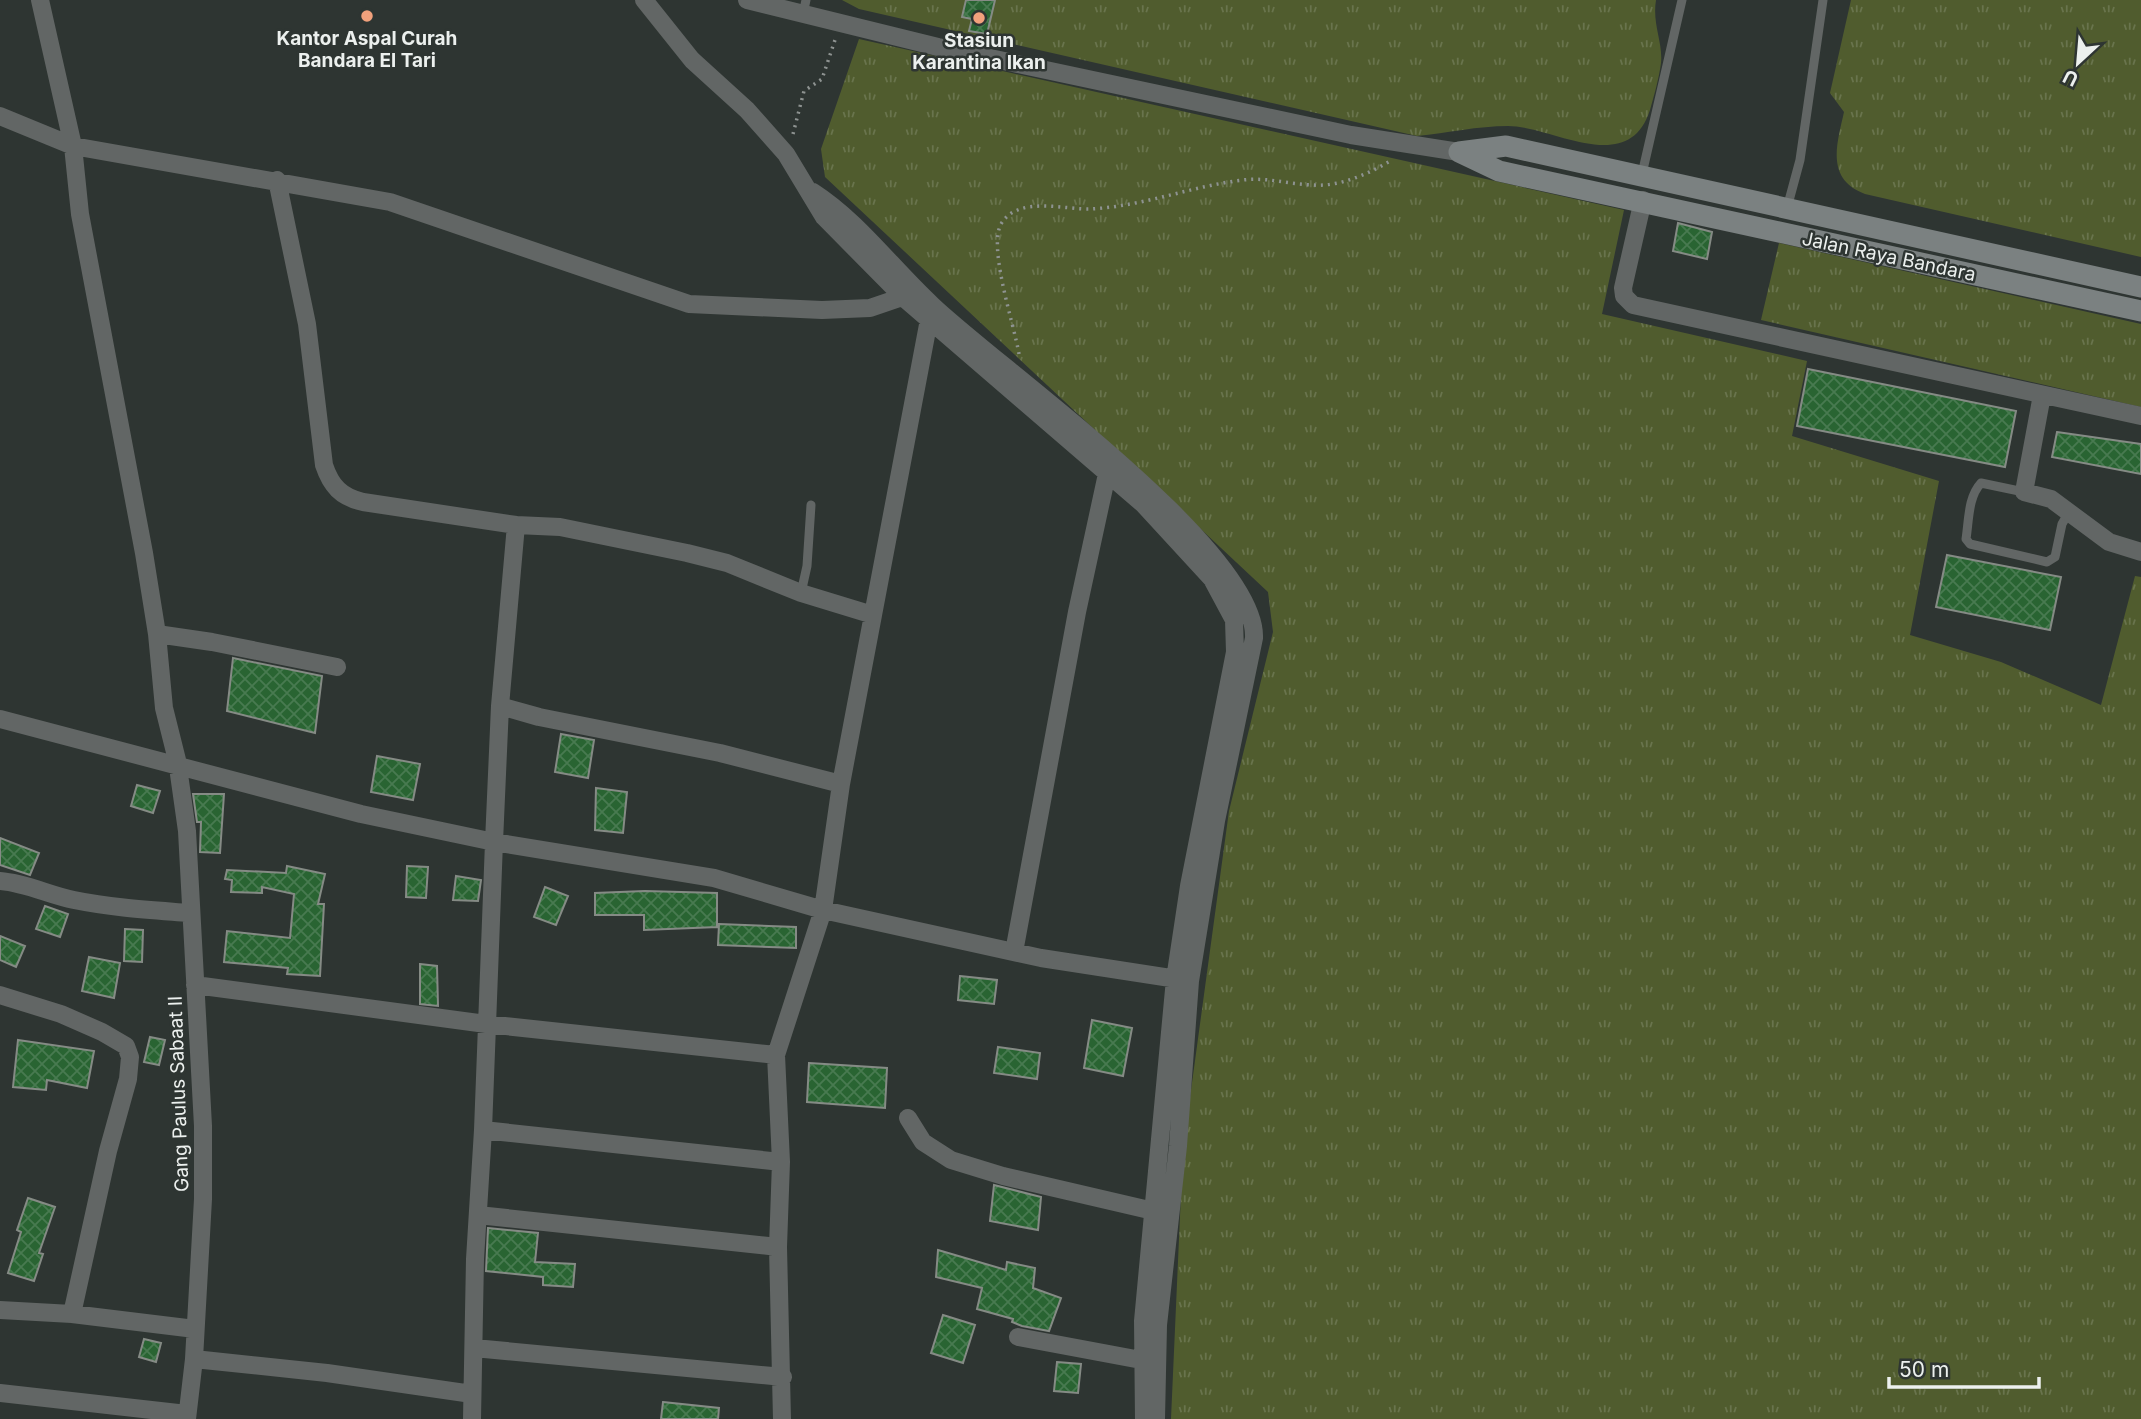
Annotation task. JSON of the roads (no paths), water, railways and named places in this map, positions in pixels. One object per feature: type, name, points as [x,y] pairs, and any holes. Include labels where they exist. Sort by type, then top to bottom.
[{"type":"main road","name":"Jalan Raya Bandara","points":[[1459,152],[1506,146],[2141,285]]},
{"type":"main road","name":"Jalan Raya Bandara","points":[[1459,152],[1499,171],[1640,199],[2141,311]]},
{"type":"main road","points":[[1640,199],[1642,174]]},
{"type":"street","name":"Gang Paulus Sabaat II","points":[[40,0],[73,146],[80,214],[157,634],[164,708],[178,768],[187,831],[189,913],[203,1126],[203,1220],[194,1359],[187,1416]]},
{"type":"street","points":[[644,0],[692,60],[747,110],[786,154],[824,217],[1143,504],[1212,579],[1230,607],[1236,633],[1189,886],[1183,980],[1160,1213],[1141,1360],[1144,1419]]},
{"type":"street","points":[[747,0],[804,7],[849,26],[1413,147],[1459,152]]},
{"type":"street","points":[[0,116],[73,146],[390,202],[689,304],[822,310],[870,307],[911,294]]},
{"type":"street","points":[[277,180],[307,324],[324,465],[329,480],[342,494],[363,502],[516,525],[560,527],[639,541],[726,563],[801,593],[873,615]]},
{"type":"street","points":[[1640,199],[1623,288],[1624,296],[1633,305],[2141,416]]},
{"type":"street","points":[[930,312],[1023,380],[1180,520],[1229,575],[1253,615],[1254,638],[1183,980]]},
{"type":"street","points":[[782,1419],[778,1247],[781,1162],[776,1055],[823,910],[841,784],[930,312]]},
{"type":"street","points":[[2042,395],[2024,492],[2051,499],[2070,510],[2109,542],[2141,552]]},
{"type":"street","points":[[1014,952],[1079,600],[1107,474]]},
{"type":"street","points":[[472,1419],[500,706],[516,525]]},
{"type":"street","points":[[157,634],[230,645],[337,667]]},
{"type":"street","points":[[500,706],[539,717],[720,752],[841,784]]},
{"type":"street","points":[[0,719],[361,814],[494,842],[714,878],[823,910],[1014,952],[1183,980]]},
{"type":"street","points":[[0,881],[19,882],[71,900],[127,909],[189,913]]},
{"type":"street","points":[[195,985],[486,1024],[776,1055]]},
{"type":"street","points":[[0,995],[61,1014],[102,1032],[126,1046],[130,1057],[128,1079],[108,1151],[72,1314]]},
{"type":"street","points":[[908,1118],[923,1142],[937,1154],[951,1160],[1160,1213]]},
{"type":"street","points":[[483,1130],[781,1162]]},
{"type":"street","points":[[1156,1419],[1160,1213]]},
{"type":"street","points":[[478,1215],[778,1247]]},
{"type":"street","points":[[0,1310],[72,1314],[195,1329]]},
{"type":"street","points":[[1018,1337],[1141,1360]]},
{"type":"street","points":[[474,1348],[783,1377]]},
{"type":"street","points":[[194,1359],[327,1373],[472,1394]]},
{"type":"street","points":[[0,1393],[187,1416]]},
{"type":"lane","points":[[1642,174],[1682,0]]},
{"type":"lane","points":[[1787,209],[1800,160],[1823,0]]},
{"type":"lane","points":[[2024,492],[1981,483],[1974,491],[1966,539],[1970,544],[2048,562],[2055,557],[2062,524],[2070,510]]},
{"type":"lane","points":[[801,593],[807,566],[811,505]]},
{"type":"place","name":"Kantor Aspal Curah Bandara El Tari","points":[[367,16]]},
{"type":"place","name":"Stasiun Karantina Ikan","points":[[979,18]]}]
